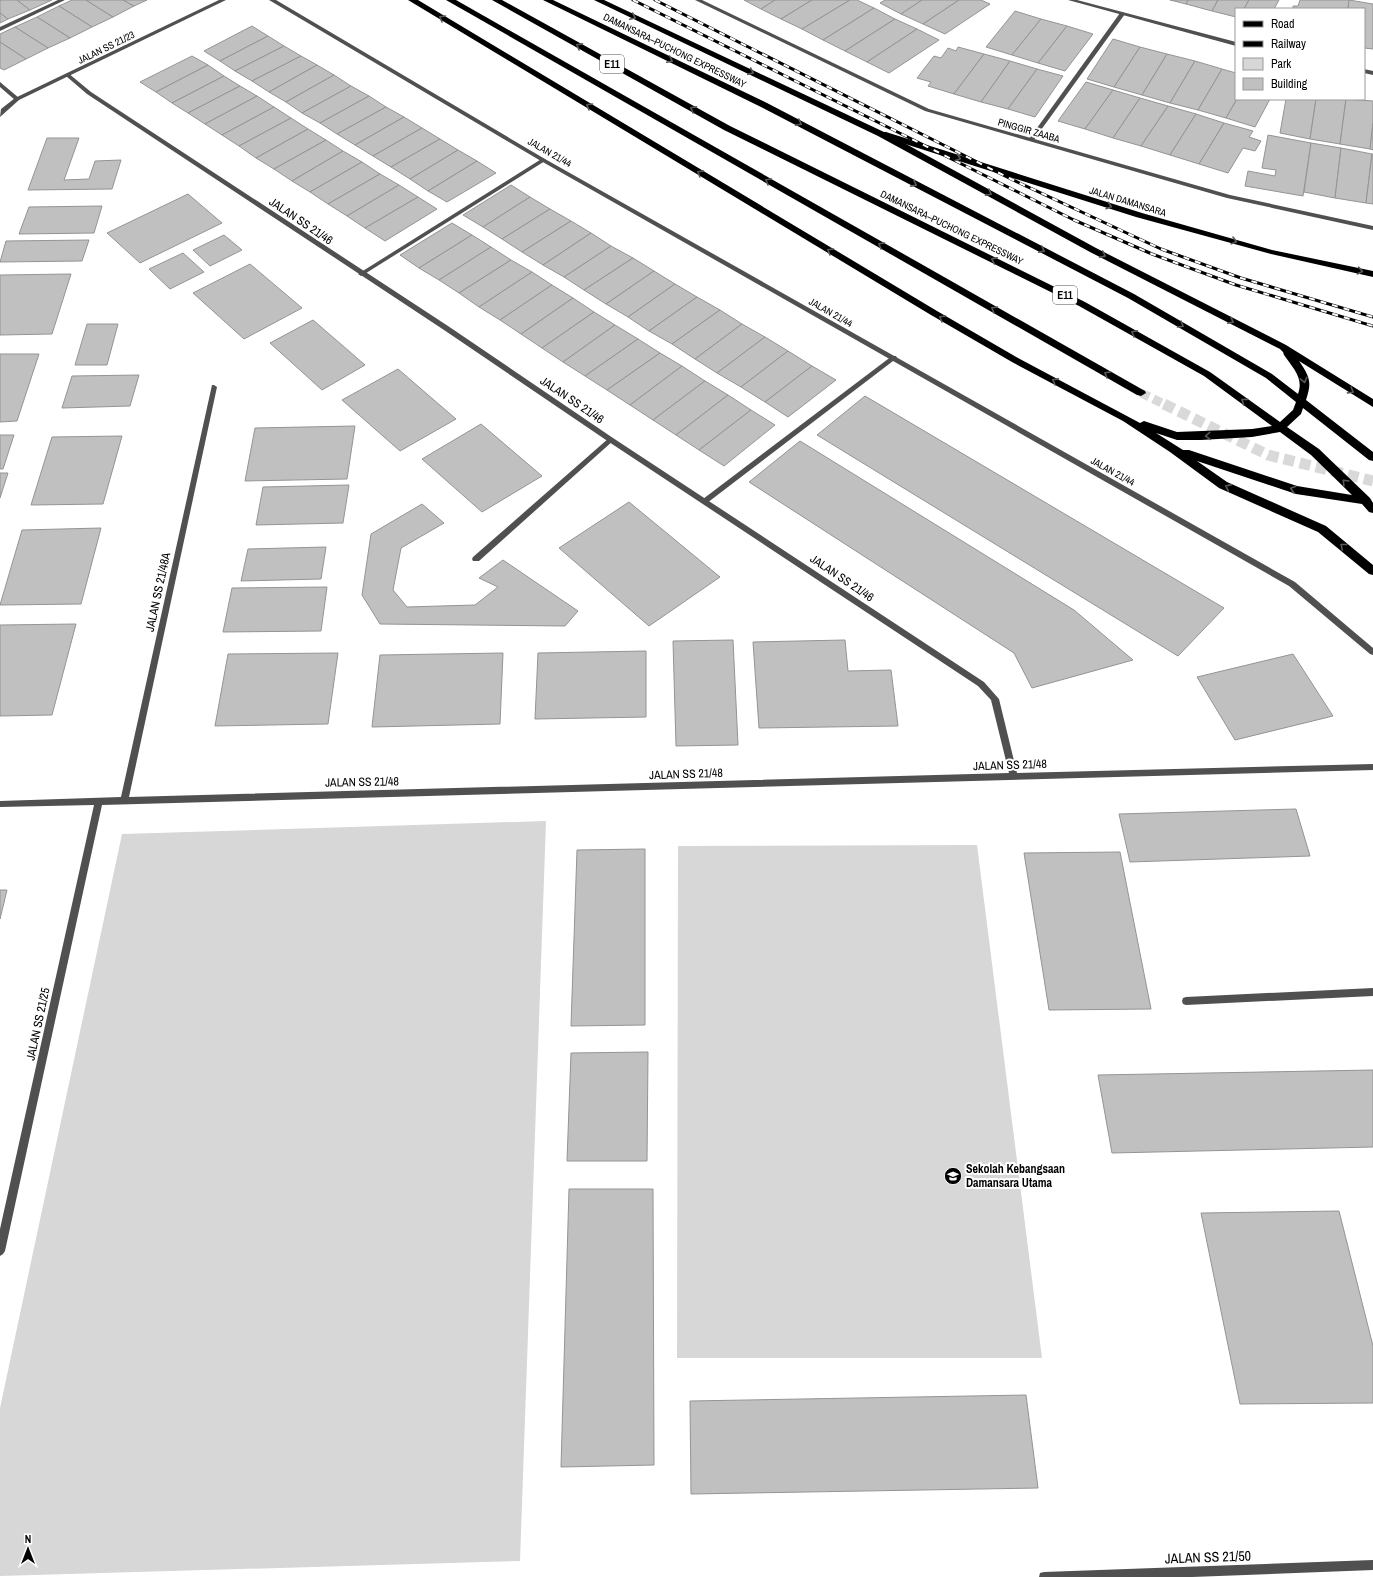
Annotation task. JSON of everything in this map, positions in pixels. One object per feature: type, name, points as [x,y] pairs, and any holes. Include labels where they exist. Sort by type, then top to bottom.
[{"type":"highway","points":[[412,0],[934,313],[1015,360],[1127,419],[1174,449],[1222,485],[1322,529],[1373,571]]},
{"type":"highway","points":[[450,0],[1140,393]]},
{"type":"highway","name":"DAMANSARA–PUCHONG EXPRESSWAY","points":[[496,0],[727,128],[1082,304],[1207,374],[1315,452],[1373,510]]},
{"type":"highway","name":"DAMANSARA–PUCHONG EXPRESSWAY","points":[[547,0],[764,105],[1131,296],[1269,376],[1373,457]]},
{"type":"highway","points":[[598,0],[881,134],[1093,250],[1283,347],[1373,404]]},
{"type":"highway","points":[[1127,419],[1177,436],[1252,433],[1280,428],[1297,412],[1306,386],[1303,374],[1283,347]]},
{"type":"highway","points":[[1174,449],[1296,490],[1334,497],[1373,501]]},
{"type":"main road","name":"JALAN DAMANSARA","points":[[881,134],[1140,215],[1271,252],[1373,274]]},
{"type":"street","points":[[0,29],[62,0]]},
{"type":"street","name":"JALAN SS 21/23","points":[[0,115],[3,110],[17,99],[223,0]]},
{"type":"street","name":"JALAN 21/44","points":[[272,0],[544,160],[1292,584],[1373,652]]},
{"type":"street","name":"PINGGIR ZAABA","points":[[698,0],[927,110],[1229,197],[1373,228]]},
{"type":"street","points":[[1071,0],[1235,44]]},
{"type":"street","points":[[1030,140],[1122,14]]},
{"type":"street","name":"JALAN SS 21/46","points":[[68,75],[88,93],[361,274],[446,328],[611,440],[981,684],[995,699],[1014,777]]},
{"type":"street","points":[[0,84],[17,99]]},
{"type":"street","points":[[361,274],[544,160]]},
{"type":"street","points":[[705,501],[894,358]]},
{"type":"street","name":"JALAN SS 21/48A","points":[[124,801],[214,387]]},
{"type":"street","points":[[476,559],[611,440]]},
{"type":"street","name":"JALAN SS 21/48","points":[[0,804],[1373,767]]},
{"type":"street","name":"JALAN SS 21/25","points":[[0,1251],[99,801]]},
{"type":"street","points":[[1186,1000],[1373,992]]},
{"type":"street","name":"JALAN SS 21/50","points":[[1044,1577],[1373,1565]]},
{"type":"green space","points":[[546,821],[520,1561],[0,1576],[0,1408],[122,834]]},
{"type":"green space","points":[[977,845],[1042,1358],[677,1358],[678,846]]},
{"type":"building","points":[[0,0],[17,0],[30,10],[8,19],[0,13]]},
{"type":"building","points":[[17,0],[52,0],[30,10]]},
{"type":"building","points":[[72,0],[86,0],[113,17],[92,27],[59,6]]},
{"type":"building","points":[[86,0],[123,0],[134,6],[113,17]]},
{"type":"building","points":[[123,0],[147,0],[134,6]]},
{"type":"building","points":[[744,0],[775,0],[761,9]]},
{"type":"building","points":[[775,0],[812,0],[781,19],[761,9]]},
{"type":"building","points":[[812,0],[850,0],[802,29],[781,19]]},
{"type":"building","points":[[850,0],[857,0],[874,8],[823,40],[802,29]]},
{"type":"building","points":[[885,0],[922,0],[901,14],[880,3]]},
{"type":"building","points":[[922,0],[959,0],[923,24],[901,14]]},
{"type":"building","points":[[959,0],[981,0],[990,4],[945,34],[923,24]]},
{"type":"building","points":[[1170,0],[1188,0],[1186,4]]},
{"type":"building","points":[[1188,0],[1218,0],[1212,11],[1186,4]]},
{"type":"building","points":[[1218,0],[1249,0],[1245,8],[1235,8],[1235,17],[1212,11]]},
{"type":"building","points":[[1249,0],[1279,0],[1275,8],[1245,8]]},
{"type":"building","points":[[1300,0],[1349,0],[1348,8],[1293,8],[1293,6],[1298,6]]},
{"type":"building","points":[[1349,0],[1373,4],[1373,49],[1365,48],[1365,8],[1348,8]]},
{"type":"building","points":[[59,6],[92,27],[70,38],[37,17]]},
{"type":"building","points":[[874,8],[895,19],[845,51],[823,40]]},
{"type":"building","points":[[1015,11],[1041,19],[1012,55],[986,47]]},
{"type":"building","points":[[0,13],[8,19],[0,23]]},
{"type":"building","points":[[37,17],[70,38],[48,48],[15,27]]},
{"type":"building","points":[[895,19],[917,29],[867,62],[845,51]]},
{"type":"building","points":[[1041,19],[1067,26],[1038,63],[1012,55]]},
{"type":"building","points":[[252,26],[268,36],[220,61],[204,51]]},
{"type":"building","points":[[1067,26],[1093,34],[1065,71],[1038,63]]},
{"type":"building","points":[[15,27],[48,48],[26,59],[0,42],[0,34]]},
{"type":"building","points":[[917,29],[939,40],[889,73],[867,62]]},
{"type":"building","points":[[268,36],[284,46],[235,71],[220,61]]},
{"type":"building","points":[[1113,39],[1140,47],[1114,87],[1087,79]]},
{"type":"building","points":[[0,42],[26,59],[4,70],[0,68]]},
{"type":"building","points":[[284,46],[301,56],[252,81],[235,71]]},
{"type":"building","points":[[958,47],[984,54],[954,94],[928,86],[931,82],[917,78],[934,56],[941,58],[948,48],[956,51]]},
{"type":"building","points":[[1140,47],[1167,54],[1142,95],[1114,87]]},
{"type":"building","points":[[984,54],[1010,61],[981,102],[954,94]]},
{"type":"building","points":[[1167,54],[1195,61],[1170,103],[1142,95]]},
{"type":"building","points":[[192,56],[208,65],[156,92],[140,82]]},
{"type":"building","points":[[301,56],[317,65],[269,92],[252,81]]},
{"type":"building","points":[[1010,61],[1037,69],[1008,109],[981,102]]},
{"type":"building","points":[[1195,61],[1222,69],[1198,110],[1170,103]]},
{"type":"building","points":[[208,65],[224,76],[172,103],[156,92]]},
{"type":"building","points":[[317,65],[334,75],[286,102],[269,92]]},
{"type":"building","points":[[1037,69],[1063,76],[1035,117],[1008,109]]},
{"type":"building","points":[[1222,69],[1235,73],[1235,100],[1236,100],[1226,118],[1198,110]]},
{"type":"building","points":[[334,75],[351,86],[302,113],[286,102]]},
{"type":"building","points":[[224,76],[240,86],[188,113],[172,103]]},
{"type":"building","points":[[1086,82],[1113,90],[1085,129],[1058,121]]},
{"type":"building","points":[[240,86],[257,96],[205,124],[188,113]]},
{"type":"building","points":[[351,86],[369,96],[320,123],[302,113]]},
{"type":"building","points":[[1113,90],[1140,98],[1113,138],[1085,129]]},
{"type":"building","points":[[257,96],[274,107],[222,135],[205,124]]},
{"type":"building","points":[[369,96],[386,107],[337,134],[320,123]]},
{"type":"building","points":[[1140,98],[1168,106],[1141,146],[1113,138]]},
{"type":"building","points":[[1236,100],[1269,100],[1255,127],[1226,118]]},
{"type":"building","points":[[1286,100],[1316,100],[1310,139],[1280,133]]},
{"type":"building","points":[[1316,100],[1346,100],[1340,144],[1310,139]]},
{"type":"building","points":[[1346,100],[1373,101],[1373,123],[1370,149],[1340,144]]},
{"type":"building","points":[[1168,106],[1196,114],[1170,155],[1141,146]]},
{"type":"building","points":[[274,107],[291,118],[239,146],[222,135]]},
{"type":"building","points":[[386,107],[404,117],[355,145],[337,134]]},
{"type":"building","points":[[1196,114],[1224,123],[1199,164],[1170,155]]},
{"type":"building","points":[[404,117],[422,128],[373,156],[355,145]]},
{"type":"building","points":[[291,118],[308,129],[256,158],[239,146]]},
{"type":"building","points":[[1224,123],[1253,131],[1249,137],[1261,141],[1255,151],[1243,148],[1228,173],[1199,164]]},
{"type":"building","points":[[1373,123],[1373,150],[1370,149]]},
{"type":"building","points":[[422,128],[440,139],[391,167],[373,156]]},
{"type":"building","points":[[308,129],[326,140],[274,169],[256,158]]},
{"type":"building","points":[[1268,135],[1311,143],[1303,196],[1245,186],[1248,171],[1275,176],[1276,170],[1262,168]]},
{"type":"building","points":[[47,138],[79,138],[64,180],[89,179],[95,161],[121,160],[112,189],[28,190]]},
{"type":"building","points":[[440,139],[458,150],[410,179],[391,167]]},
{"type":"building","points":[[326,140],[343,151],[292,181],[274,169]]},
{"type":"building","points":[[1311,143],[1341,148],[1335,198],[1304,192]]},
{"type":"building","points":[[1341,148],[1372,154],[1366,203],[1335,198]]},
{"type":"building","points":[[458,150],[477,161],[428,191],[410,179]]},
{"type":"building","points":[[343,151],[362,162],[310,192],[292,181]]},
{"type":"building","points":[[1373,154],[1373,204],[1366,203]]},
{"type":"building","points":[[477,161],[496,173],[447,202],[428,191]]},
{"type":"building","points":[[362,162],[380,174],[328,204],[310,192]]},
{"type":"building","points":[[380,174],[399,185],[347,216],[328,204]]},
{"type":"building","points":[[399,185],[418,197],[365,228],[347,216]]},
{"type":"building","points":[[511,185],[530,197],[483,227],[463,215]]},
{"type":"building","points":[[188,194],[222,223],[140,263],[107,233]]},
{"type":"building","points":[[418,197],[437,209],[385,241],[365,228]]},
{"type":"building","points":[[530,197],[550,209],[502,239],[483,227]]},
{"type":"building","points":[[102,206],[94,233],[19,234],[29,207]]},
{"type":"building","points":[[550,209],[571,221],[522,252],[502,239]]},
{"type":"building","points":[[571,221],[591,233],[543,265],[522,252]]},
{"type":"building","points":[[452,223],[472,235],[419,268],[400,255]]},
{"type":"building","points":[[591,233],[611,246],[564,277],[543,265]]},
{"type":"building","points":[[224,235],[242,250],[210,266],[193,250]]},
{"type":"building","points":[[472,235],[491,247],[439,280],[419,268]]},
{"type":"building","points":[[89,240],[82,261],[0,262],[6,241]]},
{"type":"building","points":[[611,246],[633,258],[584,290],[564,277]]},
{"type":"building","points":[[491,247],[511,260],[459,293],[439,280]]},
{"type":"building","points":[[183,253],[204,272],[170,289],[149,269]]},
{"type":"building","points":[[633,258],[654,271],[606,304],[584,290]]},
{"type":"building","points":[[511,260],[532,272],[479,307],[459,293]]},
{"type":"building","points":[[250,264],[302,308],[244,339],[193,293]]},
{"type":"building","points":[[654,271],[675,284],[628,317],[606,304]]},
{"type":"building","points":[[532,272],[552,285],[500,320],[479,307]]},
{"type":"building","points":[[71,274],[52,334],[0,335],[0,275]]},
{"type":"building","points":[[675,284],[697,297],[649,331],[628,317]]},
{"type":"building","points":[[552,285],[573,298],[521,334],[500,320]]},
{"type":"building","points":[[697,297],[720,310],[672,344],[649,331]]},
{"type":"building","points":[[573,298],[594,312],[542,348],[521,334]]},
{"type":"building","points":[[720,310],[742,324],[695,359],[672,344]]},
{"type":"building","points":[[594,312],[615,325],[563,362],[542,348]]},
{"type":"building","points":[[313,320],[365,365],[322,390],[270,343]]},
{"type":"building","points":[[87,324],[118,324],[107,365],[75,365]]},
{"type":"building","points":[[742,324],[765,337],[717,373],[695,359]]},
{"type":"building","points":[[615,325],[638,339],[585,376],[563,362]]},
{"type":"building","points":[[765,337],[788,351],[741,387],[717,373]]},
{"type":"building","points":[[638,339],[660,353],[607,390],[585,376]]},
{"type":"building","points":[[788,351],[812,366],[765,402],[741,387]]},
{"type":"building","points":[[660,353],[682,366],[630,405],[607,390]]},
{"type":"building","points":[[0,354],[39,354],[17,421],[0,422]]},
{"type":"building","points":[[682,366],[705,381],[653,420],[630,405]]},
{"type":"building","points":[[812,366],[836,380],[788,417],[765,402]]},
{"type":"building","points":[[398,369],[456,419],[400,451],[342,400]]},
{"type":"building","points":[[139,375],[130,406],[62,408],[72,376]]},
{"type":"building","points":[[705,381],[728,395],[676,435],[653,420]]},
{"type":"building","points":[[728,395],[751,410],[699,450],[676,435]]},
{"type":"building","points":[[865,396],[1224,608],[1178,656],[817,435]]},
{"type":"building","points":[[751,410],[775,425],[724,466],[699,450]]},
{"type":"building","points":[[481,424],[542,476],[482,512],[422,459]]},
{"type":"building","points":[[355,426],[347,479],[245,481],[255,428]]},
{"type":"building","points":[[0,435],[14,435],[3,469],[0,469]]},
{"type":"building","points":[[122,436],[103,504],[31,505],[52,437]]},
{"type":"building","points":[[800,441],[1074,610],[1133,660],[1032,688],[1014,653],[749,482]]},
{"type":"building","points":[[0,473],[8,473],[0,498]]},
{"type":"building","points":[[349,485],[343,523],[256,525],[263,487]]},
{"type":"building","points":[[629,502],[720,577],[649,626],[559,548]]},
{"type":"building","points":[[422,504],[444,523],[401,548],[393,590],[407,607],[475,605],[498,587],[479,578],[503,560],[578,611],[565,626],[380,624],[362,595],[371,534]]},
{"type":"building","points":[[101,528],[81,604],[0,605],[22,530]]},
{"type":"building","points":[[326,547],[321,579],[241,581],[248,549]]},
{"type":"building","points":[[327,587],[321,631],[223,632],[232,588]]},
{"type":"building","points":[[76,624],[52,715],[0,716],[0,625]]},
{"type":"building","points":[[733,640],[738,745],[676,746],[673,641]]},
{"type":"building","points":[[845,640],[848,671],[891,670],[898,726],[759,728],[753,642]]},
{"type":"building","points":[[646,651],[646,717],[535,719],[538,653]]},
{"type":"building","points":[[338,653],[328,724],[215,726],[228,654]]},
{"type":"building","points":[[503,653],[500,724],[372,727],[380,655]]},
{"type":"building","points":[[1293,654],[1333,716],[1235,740],[1197,677]]},
{"type":"building","points":[[1296,809],[1310,856],[1130,862],[1119,814]]},
{"type":"building","points":[[645,849],[645,1025],[571,1026],[577,850]]},
{"type":"building","points":[[1120,852],[1151,1009],[1049,1010],[1024,853]]},
{"type":"building","points":[[0,890],[7,890],[0,919]]},
{"type":"building","points":[[648,1052],[647,1161],[567,1161],[571,1053]]},
{"type":"building","points":[[1373,1070],[1373,1147],[1112,1153],[1098,1075]]},
{"type":"building","points":[[569,1189],[653,1189],[654,1465],[561,1467]]},
{"type":"building","points":[[1339,1211],[1373,1346],[1373,1403],[1240,1404],[1201,1213]]},
{"type":"building","points":[[1026,1395],[1038,1488],[691,1494],[690,1401]]},
{"type":"tunnel","points":[[1141,393],[1166,405]]},
{"type":"tunnel","points":[[1164,404],[1268,455],[1373,481]]},
{"type":"railway","points":[[633,0],[1074,220],[1152,254],[1236,285],[1373,326]]},
{"type":"railway","points":[[655,0],[1011,179],[1161,249],[1241,278],[1373,317]]},
{"type":"place","name":"Sekolah Kebangsaan Damansara Utama","points":[[953,1176]]}]
